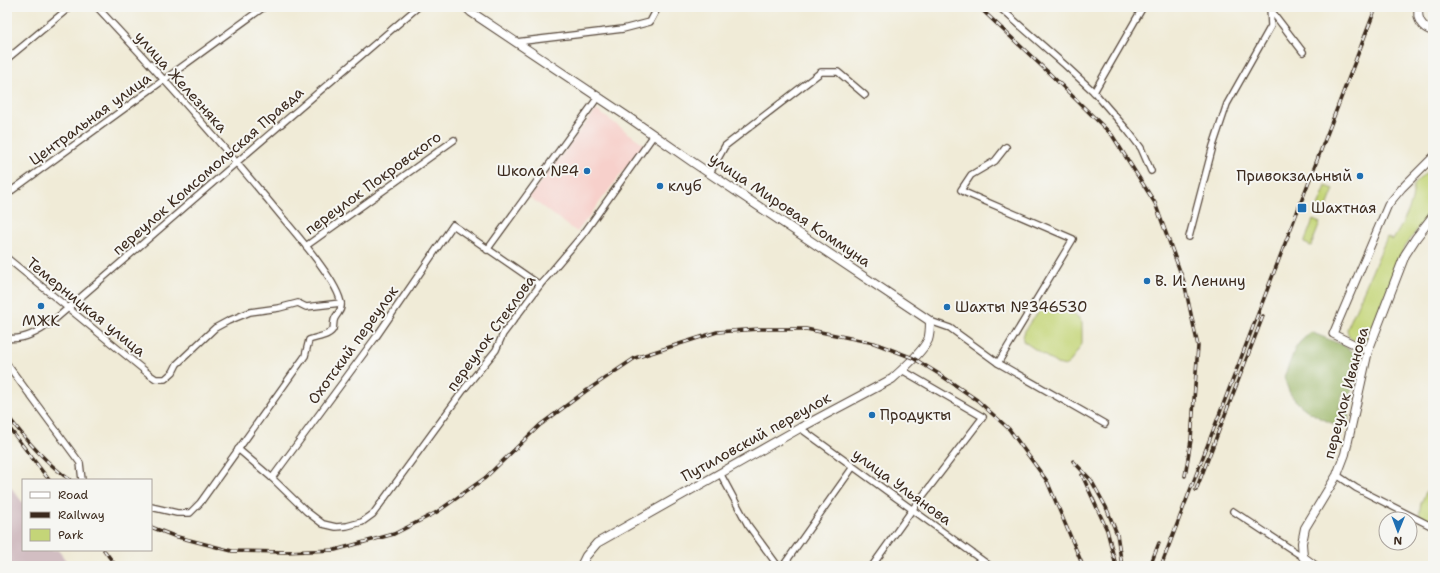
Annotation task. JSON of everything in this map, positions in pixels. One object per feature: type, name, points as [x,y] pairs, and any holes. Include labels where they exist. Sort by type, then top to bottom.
[{"type":"main road","name":"улица Мировая Коммуна","points":[[466,7],[471,12],[930,321]]},
{"type":"main road","points":[[1419,8],[1418,17],[1421,24],[1427,30],[1433,31]]},
{"type":"main road","name":"переулок Иванова","points":[[1303,557],[1302,542],[1305,528],[1337,475],[1349,441],[1356,402],[1368,351],[1405,255],[1433,216]]},
{"type":"main road","name":"Путиловский переулок","points":[[581,566],[586,556],[597,543],[800,428],[892,379],[902,370],[928,340],[930,321]]},
{"type":"main road","points":[[1303,557],[1316,566]]},
{"type":"street","points":[[7,60],[70,7]]},
{"type":"street","name":"улица Железняка","points":[[97,7],[164,79],[237,162],[306,246],[336,287],[341,303]]},
{"type":"street","name":"Центральная улица","points":[[7,194],[264,7]]},
{"type":"street","name":"переулок Комсомольская Правда","points":[[7,338],[10,339],[26,336],[39,332],[52,322],[418,7]]},
{"type":"street","points":[[516,42],[624,29],[650,22],[658,7]]},
{"type":"street","points":[[999,7],[1094,92],[1128,130],[1141,148],[1151,171]]},
{"type":"street","points":[[1094,92],[1143,7]]},
{"type":"street","points":[[1269,7],[1303,52]]},
{"type":"street","points":[[1189,237],[1212,146],[1226,104],[1271,26],[1269,7]]},
{"type":"street","points":[[710,173],[725,146],[821,72],[838,72],[865,95]]},
{"type":"street","points":[[540,285],[487,250],[598,97]]},
{"type":"street","name":"переулок Стеклова","points":[[272,478],[306,511],[323,524],[336,527],[348,526],[362,522],[373,514],[496,350],[503,334],[540,285],[584,233],[654,135]]},
{"type":"street","name":"переулок Покровского","points":[[306,246],[454,140]]},
{"type":"street","points":[[998,363],[1073,240],[966,194],[961,190],[971,175],[995,161],[1006,148]]},
{"type":"street","points":[[1368,351],[1333,334],[1388,205],[1402,188],[1433,157]]},
{"type":"street","name":"Охотский переулок","points":[[272,478],[376,337],[453,225],[487,250]]},
{"type":"street","name":"Темерницкая улица","points":[[7,258],[156,379],[165,379],[173,372],[177,364],[215,328],[228,321],[250,312],[279,308],[298,303],[306,307],[341,303]]},
{"type":"street","points":[[152,507],[177,513],[190,513],[200,503],[305,356],[309,340],[318,336],[327,336],[332,331],[335,318],[341,310],[341,303]]},
{"type":"street","name":"улица Мировая Коммуна","points":[[930,321],[950,328],[998,363],[1105,424]]},
{"type":"street","points":[[7,364],[80,463],[82,479]]},
{"type":"street","points":[[872,566],[912,510],[983,418],[902,370]]},
{"type":"street","name":"улица Ульянова","points":[[800,428],[990,566]]},
{"type":"street","points":[[238,449],[272,478]]},
{"type":"street","points":[[783,566],[853,467]]},
{"type":"street","points":[[720,473],[748,525],[778,566]]},
{"type":"street","points":[[1337,475],[1356,488],[1433,527]]},
{"type":"street","points":[[1233,511],[1303,557]]},
{"type":"shaded area","name":"Школа №4","points":[[596,110],[644,144],[577,232],[529,197]]},
{"type":"shaded area","points":[[7,482],[22,502],[22,551],[59,551],[70,566],[7,566]]},
{"type":"green space","points":[[1433,166],[1433,207],[1403,250],[1368,340],[1364,342],[1354,341],[1349,336],[1347,329],[1387,237],[1393,240],[1410,207],[1413,185]]},
{"type":"green space","points":[[1326,186],[1334,189],[1325,212],[1317,209]]},
{"type":"green space","points":[[1313,220],[1320,223],[1311,246],[1304,243]]},
{"type":"green space","points":[[1046,305],[1059,306],[1078,317],[1082,323],[1082,344],[1066,366],[1057,364],[1023,341],[1023,336],[1027,326]]},
{"type":"green space","points":[[1311,332],[1351,350],[1358,358],[1358,371],[1355,382],[1350,395],[1343,393],[1339,408],[1347,411],[1349,418],[1348,422],[1343,428],[1308,411],[1291,395],[1286,384],[1284,377],[1295,349]]},
{"type":"green space","points":[[1433,477],[1433,523],[1428,522],[1419,515],[1421,503]]},
{"type":"railway","points":[[979,7],[1112,135],[1155,203],[1184,282],[1198,346],[1191,440],[1185,476]]},
{"type":"railway","points":[[1161,566],[1376,7]]},
{"type":"railway","points":[[1196,490],[1263,316]]},
{"type":"railway","points":[[152,527],[174,536],[232,551],[285,552],[335,550],[394,534],[437,512],[485,478],[540,425],[586,391],[635,358],[717,332],[759,329],[806,329],[874,343],[913,358],[977,400],[1009,429],[1047,481],[1083,566]]},
{"type":"railway","points":[[7,415],[36,450],[69,479]]},
{"type":"railway","points":[[7,425],[48,479]]},
{"type":"railway","points":[[1073,461],[1091,480],[1106,507],[1117,534],[1122,566]]},
{"type":"railway","points":[[1082,475],[1107,530],[1116,566]]},
{"type":"railway","points":[[1150,566],[1159,543]]},
{"type":"railway","points":[[105,551],[116,566]]},
{"type":"place","name":"Школа №4","points":[[587,171]]},
{"type":"place","name":"Привокзальный","points":[[1360,176]]},
{"type":"place","name":"клуб","points":[[660,186]]},
{"type":"place","name":"Шахтная","points":[[1302,208]]},
{"type":"place","name":"В. И. Ленину","points":[[1147,281]]},
{"type":"place","name":"МЖК","points":[[41,306]]},
{"type":"place","name":"Шахты №346530","points":[[947,307]]},
{"type":"place","name":"Продукты","points":[[872,415]]}]
